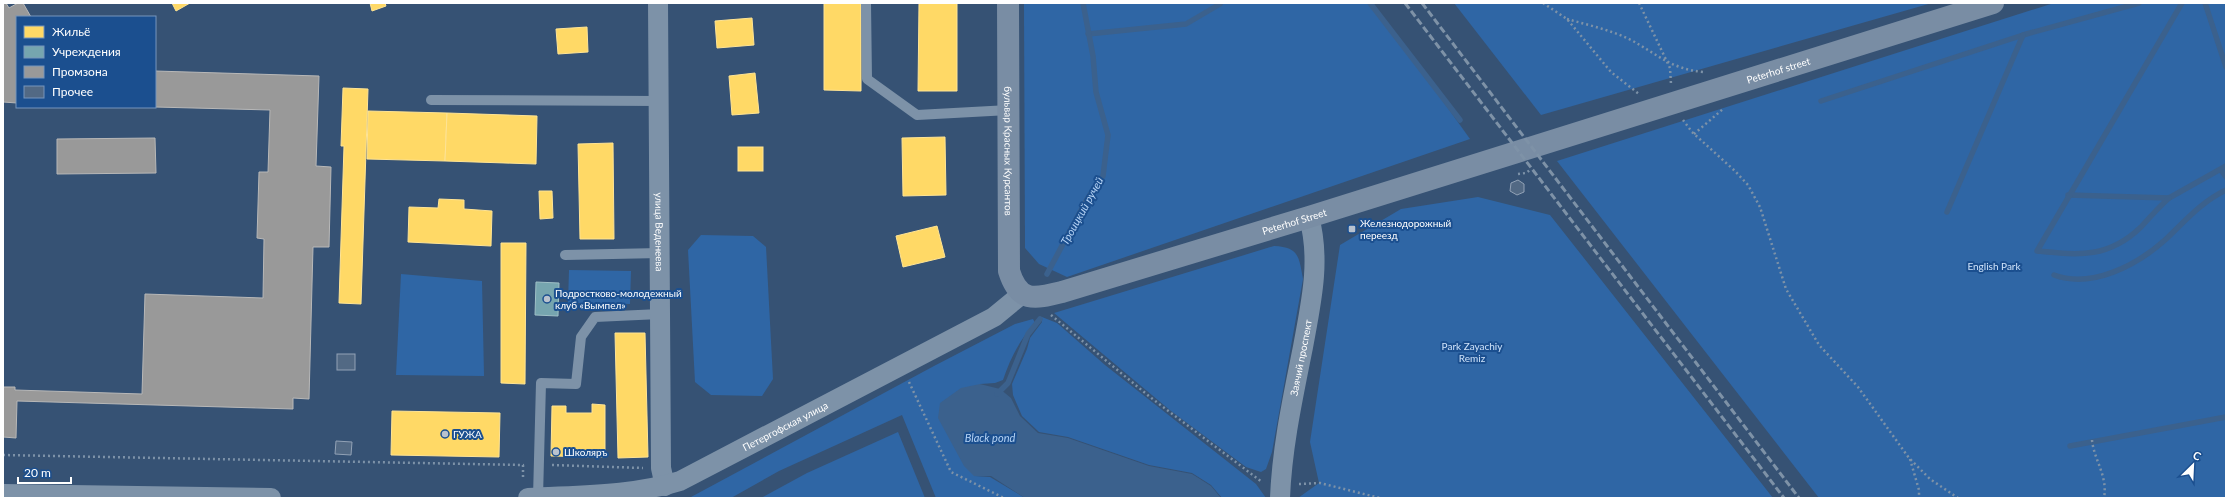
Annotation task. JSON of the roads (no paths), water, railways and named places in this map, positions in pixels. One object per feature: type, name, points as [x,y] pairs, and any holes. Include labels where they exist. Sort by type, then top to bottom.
[{"type":"main road","name":"бульвар Красных Курсантов","points":[[1008,3],[1009,271],[1013,283],[1022,294]]},
{"type":"main road","name":"Peterhof street","points":[[1309,217],[1993,3]]},
{"type":"main road","name":"Peterhof Street","points":[[1022,294],[1031,297],[1043,297],[1062,292],[1309,217]]},
{"type":"street","name":"улица Веденеева","points":[[658,3],[660,314],[663,477]]},
{"type":"street","name":"Заячий проспект","points":[[1280,491],[1287,433],[1314,283],[1316,251],[1309,217]]},
{"type":"street","name":"Петергофская улица","points":[[536,495],[605,494],[663,477],[680,481],[994,317],[1022,294]]},
{"type":"street","points":[[3,494],[112,497],[271,498]]},
{"type":"lane","points":[[866,3],[867,79],[916,115],[1009,110]]},
{"type":"lane","points":[[431,100],[659,101]]},
{"type":"lane","points":[[566,255],[660,253]]},
{"type":"lane","points":[[536,495],[541,383],[576,384],[581,337],[595,317],[660,314]]},
{"type":"water","name":"Black pond","points":[[980,384],[1000,389],[1011,398],[1020,416],[1038,433],[1068,438],[1149,466],[1192,474],[1211,486],[1221,498],[1025,498],[991,476],[974,476],[964,466],[938,418],[940,403],[961,388]]},
{"type":"waterway","name":"Троицкий ручей","points":[[1047,274],[1087,199],[1103,176],[1108,135],[1096,92],[1093,56],[1083,3]]},
{"type":"waterway","points":[[1370,3],[1460,120]]},
{"type":"waterway","points":[[1821,101],[2023,35],[2139,3]]},
{"type":"waterway","points":[[2169,198],[2141,227],[2117,245],[2104,250],[2079,254],[2037,251],[2182,3]]},
{"type":"waterway","points":[[2205,3],[2226,67]]},
{"type":"waterway","points":[[1088,34],[1186,24],[1220,4]]},
{"type":"waterway","points":[[1947,212],[2023,35]]},
{"type":"waterway","points":[[2068,195],[2169,198],[2226,166]]},
{"type":"waterway","points":[[2221,170],[2226,177]]},
{"type":"waterway","points":[[2054,275],[2069,279],[2083,279],[2098,277],[2128,266],[2165,240],[2201,206],[2226,190]]},
{"type":"waterway","name":"Троицкий ручей","points":[[997,394],[1008,383],[1028,334],[1040,319]]},
{"type":"waterway","points":[[2070,446],[2226,417]]},
{"type":"railway","points":[[1405,3],[1784,498]]},
{"type":"railway","points":[[1422,3],[1799,498]]},
{"type":"place","name":"Железнодорожный переезд","points":[[1352,229]]},
{"type":"place","name":"Подростково-молодежный клуб «Вымпел»","points":[[547,299]]},
{"type":"place","name":"ГУЖА","points":[[445,434]]},
{"type":"place","name":"Школяръ","points":[[556,452]]},
{"type":"park label","name":"English Park","points":[[1994,266]]},
{"type":"park label","name":"Park Zayachiy Remiz","points":[[1472,352]]}]
